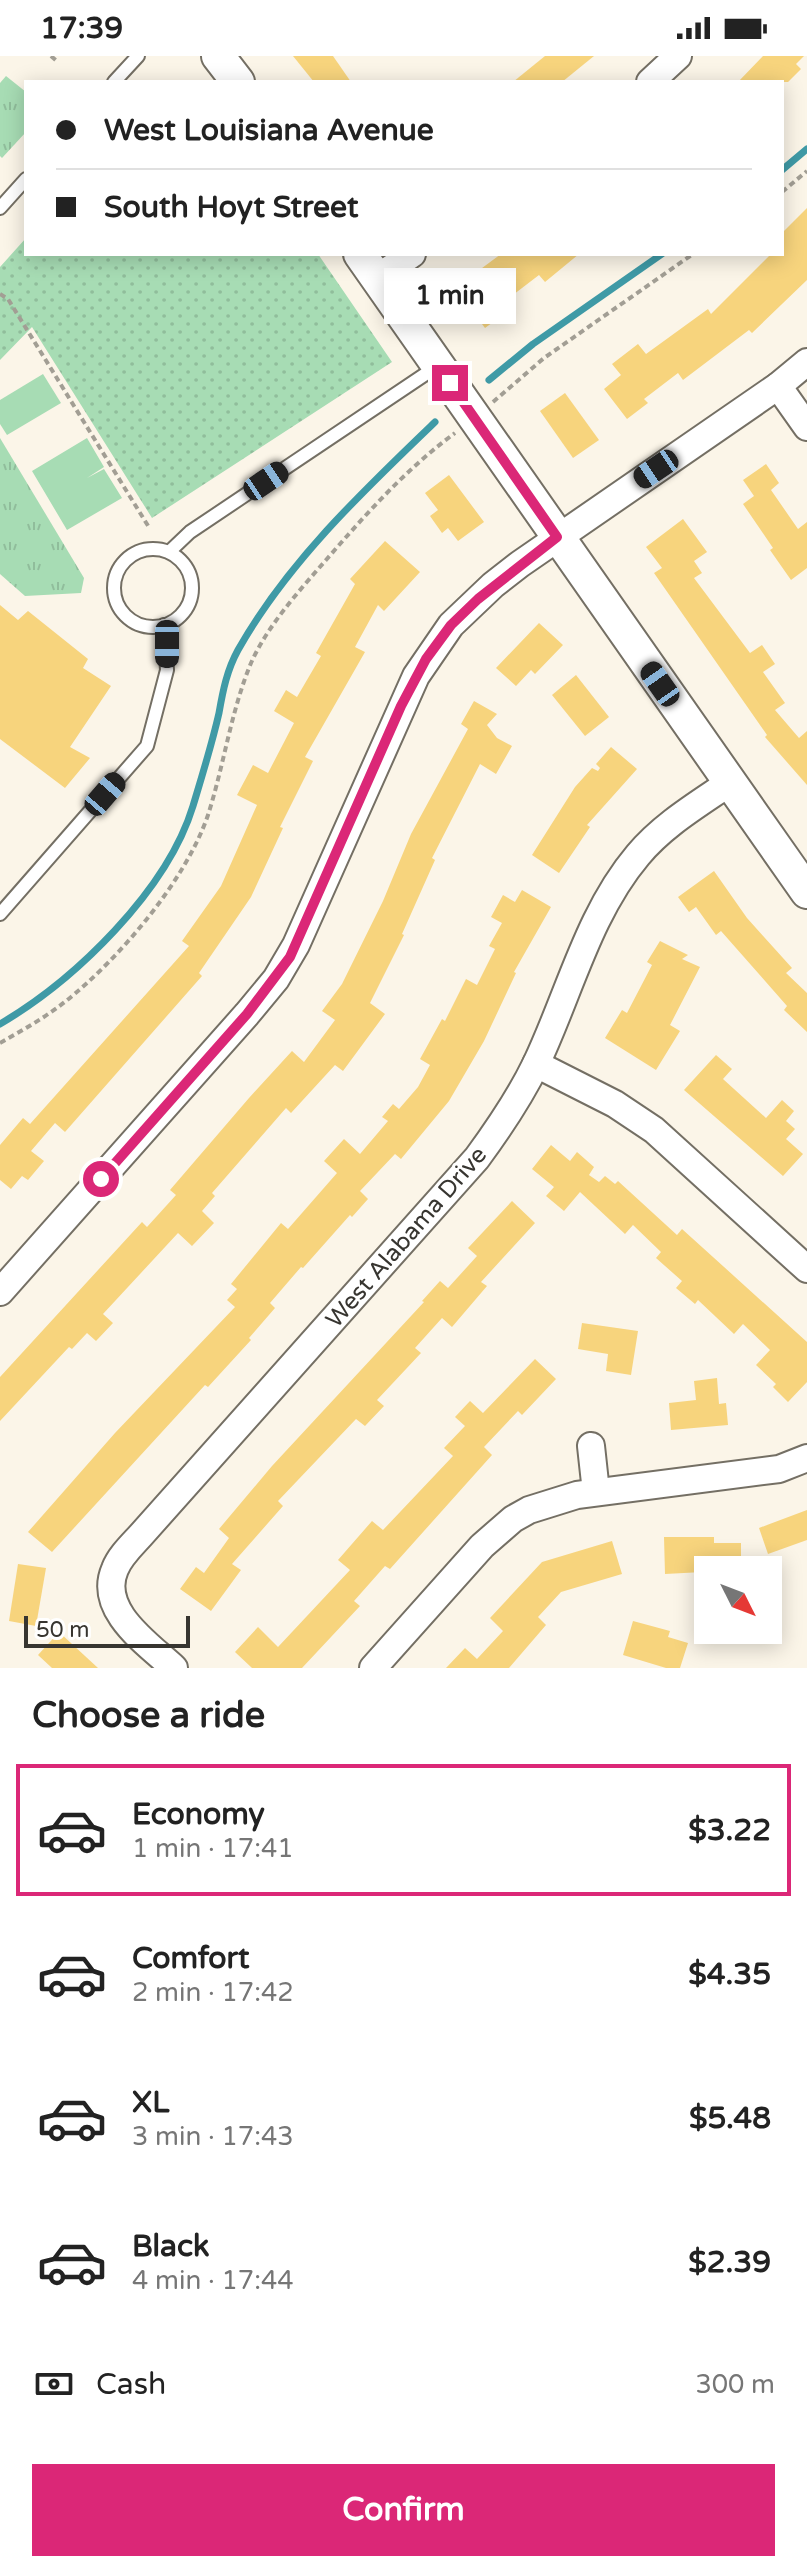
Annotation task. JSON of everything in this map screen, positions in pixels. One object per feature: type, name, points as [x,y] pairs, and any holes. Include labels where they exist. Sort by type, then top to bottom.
[{"type":"street","points":[[218,56],[236,80]]},
{"type":"street","points":[[652,80],[678,56]]},
{"type":"street","points":[[405,256],[368,266],[807,892]]},
{"type":"street","points":[[0,1292],[276,979],[309,920],[401,706],[426,659],[451,625],[478,599],[557,537],[778,386],[807,362]]},
{"type":"street","points":[[778,386],[807,427]]},
{"type":"street","name":"West Alabama Drive","points":[[174,1668],[137,1633],[116,1607],[110,1596],[115,1568],[449,1192],[498,1130],[536,1064],[597,922],[624,872],[656,836],[729,783]]},
{"type":"street","points":[[536,1064],[615,1104],[654,1130],[807,1269]]},
{"type":"street","points":[[591,1446],[596,1492]]},
{"type":"street","points":[[373,1668],[473,1556],[513,1519],[542,1505],[596,1492],[779,1469],[807,1458]]},
{"type":"lane","points":[[116,80],[138,56]]},
{"type":"lane","points":[[0,208],[24,181]]},
{"type":"lane","points":[[169,552],[190,532],[438,365]]},
{"type":"lane","points":[[157,549],[169,552],[188,569],[192,594],[188,606],[180,617],[164,625],[142,626],[131,621],[115,600],[116,574],[132,554],[157,549]]},
{"type":"lane","points":[[0,914],[147,746],[167,670],[164,625]]},
{"type":"path","points":[[51,56],[58,62]]},
{"type":"path","points":[[784,190],[807,171]]},
{"type":"path","points":[[0,1043],[65,1002],[90,980],[171,886],[190,857],[207,817],[251,663],[307,581],[426,454],[475,419],[544,358],[690,256]]},
{"type":"path","points":[[0,294],[8,299],[150,529]]},
{"type":"green space","points":[[6,76],[24,90],[24,134],[2,158],[0,156],[0,83]]},
{"type":"green space","points":[[24,240],[24,256],[319,256],[392,362],[152,518],[32,327],[0,360],[0,267]]},
{"type":"green space","points":[[43,374],[61,403],[7,435],[0,424],[0,400]]},
{"type":"green space","points":[[0,438],[84,578],[81,593],[25,596],[0,574]]},
{"type":"green space","points":[[87,438],[104,467],[87,478],[104,469],[122,498],[67,530],[32,471]]},
{"type":"building","points":[[293,56],[333,56],[350,80],[312,80]]},
{"type":"building","points":[[545,56],[594,56],[564,80],[515,80]]},
{"type":"building","points":[[763,56],[804,56],[796,64],[801,69],[788,82],[740,80]]},
{"type":"building","points":[[807,208],[807,280],[752,333],[749,330],[683,380],[678,373],[644,399],[648,403],[627,419],[604,389],[621,375],[612,364],[638,344],[646,354],[708,309],[711,314],[769,256],[784,256],[784,231]]},
{"type":"building","points":[[498,256],[577,256],[545,282],[539,275],[505,301],[508,311],[485,328],[455,288]]},
{"type":"building","points":[[565,393],[599,440],[573,458],[540,411]]},
{"type":"building","points":[[766,464],[779,483],[771,490],[798,529],[807,522],[807,568],[791,580],[743,504],[754,496],[743,480]]},
{"type":"building","points":[[449,475],[484,522],[458,541],[448,528],[442,533],[430,516],[438,510],[425,493]]},
{"type":"building","points":[[683,519],[707,552],[694,561],[702,573],[694,578],[750,653],[762,645],[775,664],[763,672],[785,703],[775,710],[799,738],[807,731],[807,785],[765,737],[767,735],[654,573],[662,568],[646,547]]},
{"type":"building","points":[[385,541],[420,572],[384,611],[378,605],[355,647],[365,652],[305,757],[313,761],[280,827],[283,828],[251,897],[199,973],[202,976],[65,1132],[55,1123],[31,1151],[44,1161],[28,1180],[22,1176],[11,1189],[0,1180],[0,1145],[23,1118],[30,1124],[189,946],[182,941],[221,886],[257,805],[237,795],[253,765],[268,773],[294,723],[274,711],[286,690],[297,697],[321,656],[316,653],[355,584],[350,579]]},
{"type":"building","points":[[0,605],[18,620],[28,611],[88,659],[83,668],[111,686],[70,747],[90,758],[65,788],[0,739]]},
{"type":"building","points":[[539,623],[563,645],[535,674],[531,670],[516,686],[496,668]]},
{"type":"building","points":[[576,675],[609,717],[585,736],[552,695]]},
{"type":"building","points":[[474,701],[497,714],[487,725],[497,738],[512,746],[496,774],[480,764],[432,858],[435,860],[404,935],[370,1003],[385,1014],[343,1071],[335,1065],[291,1113],[286,1108],[212,1193],[215,1196],[202,1211],[214,1223],[192,1246],[178,1233],[103,1314],[113,1323],[96,1341],[87,1333],[72,1349],[69,1347],[0,1421],[0,1377],[142,1222],[147,1227],[176,1195],[170,1190],[292,1051],[304,1062],[335,1020],[322,1011],[342,984],[383,901],[411,834],[468,729],[461,724]]},
{"type":"building","points":[[611,747],[637,769],[587,825],[590,827],[559,873],[532,855],[575,787],[592,768],[598,771],[600,768],[596,764]]},
{"type":"building","points":[[714,871],[747,918],[792,968],[786,973],[807,993],[807,1032],[784,1010],[787,1006],[721,931],[716,935],[696,907],[689,912],[678,897]]},
{"type":"building","points":[[522,890],[551,907],[514,972],[484,1041],[449,1101],[401,1159],[395,1154],[360,1191],[368,1199],[270,1303],[275,1308],[249,1338],[251,1340],[208,1387],[205,1385],[52,1552],[28,1532],[115,1433],[235,1307],[227,1300],[237,1289],[231,1284],[281,1223],[288,1229],[337,1173],[324,1161],[344,1139],[360,1154],[388,1121],[382,1117],[393,1104],[399,1109],[418,1087],[430,1065],[420,1059],[442,1019],[445,1021],[466,979],[477,985],[495,949],[489,946],[502,923],[491,917],[503,895],[515,902]]},
{"type":"building","points":[[660,941],[688,955],[682,959],[700,967],[670,1025],[680,1031],[656,1070],[605,1038],[622,1010],[627,1013],[652,965],[647,962]]},
{"type":"building","points":[[716,1055],[732,1069],[723,1079],[766,1118],[782,1100],[794,1111],[786,1121],[795,1129],[786,1139],[803,1154],[783,1176],[684,1090]]},
{"type":"building","points":[[551,1145],[570,1161],[577,1152],[594,1167],[589,1175],[599,1182],[605,1176],[615,1184],[618,1181],[677,1235],[682,1229],[807,1342],[807,1382],[788,1402],[773,1387],[776,1384],[756,1365],[770,1350],[743,1324],[734,1334],[698,1300],[695,1304],[676,1288],[682,1281],[656,1258],[661,1252],[633,1225],[625,1234],[580,1192],[564,1211],[546,1196],[554,1187],[532,1169]]},
{"type":"building","points":[[512,1201],[535,1223],[481,1282],[487,1286],[452,1327],[442,1318],[415,1348],[421,1353],[377,1400],[384,1406],[365,1426],[356,1419],[278,1501],[283,1506],[232,1564],[241,1570],[211,1611],[180,1589],[196,1567],[204,1573],[229,1538],[219,1529],[272,1466],[440,1281],[448,1288],[477,1256],[468,1248]]},
{"type":"building","points":[[582,1323],[638,1331],[631,1375],[606,1371],[608,1354],[578,1349]]},
{"type":"building","points":[[535,1359],[556,1379],[522,1415],[518,1411],[484,1447],[492,1455],[390,1569],[385,1566],[354,1601],[360,1606],[302,1668],[252,1668],[235,1652],[258,1627],[278,1647],[350,1570],[338,1560],[372,1521],[383,1530],[453,1456],[444,1448],[465,1426],[455,1417],[470,1401],[483,1413]]},
{"type":"building","points":[[717,1378],[719,1404],[726,1403],[728,1425],[671,1430],[669,1403],[696,1400],[694,1381]]},
{"type":"building","points":[[807,1510],[807,1540],[768,1554],[759,1528]]},
{"type":"building","points":[[664,1537],[714,1537],[714,1543],[741,1543],[741,1556],[694,1556],[694,1572],[665,1574]]},
{"type":"building","points":[[612,1541],[622,1574],[561,1592],[538,1617],[546,1625],[509,1668],[446,1668],[465,1648],[477,1659],[503,1631],[490,1618],[542,1562]]},
{"type":"building","points":[[18,1564],[46,1568],[36,1626],[9,1621]]},
{"type":"building","points":[[633,1621],[670,1631],[668,1637],[688,1643],[680,1668],[666,1668],[623,1655]]},
{"type":"building","points":[[59,1632],[98,1668],[52,1668],[38,1655]]},
{"type":"waterway","points":[[784,168],[807,149]]},
{"type":"waterway","points":[[489,380],[533,344],[659,256]]},
{"type":"waterway","points":[[0,1024],[87,958],[140,901],[180,838],[193,806],[228,673],[238,650],[279,587],[328,529],[435,422]]},
{"type":"route","points":[[101,1179],[247,1014],[290,957],[309,920],[401,706],[426,659],[451,625],[493,585],[557,537],[450,383]]}]
